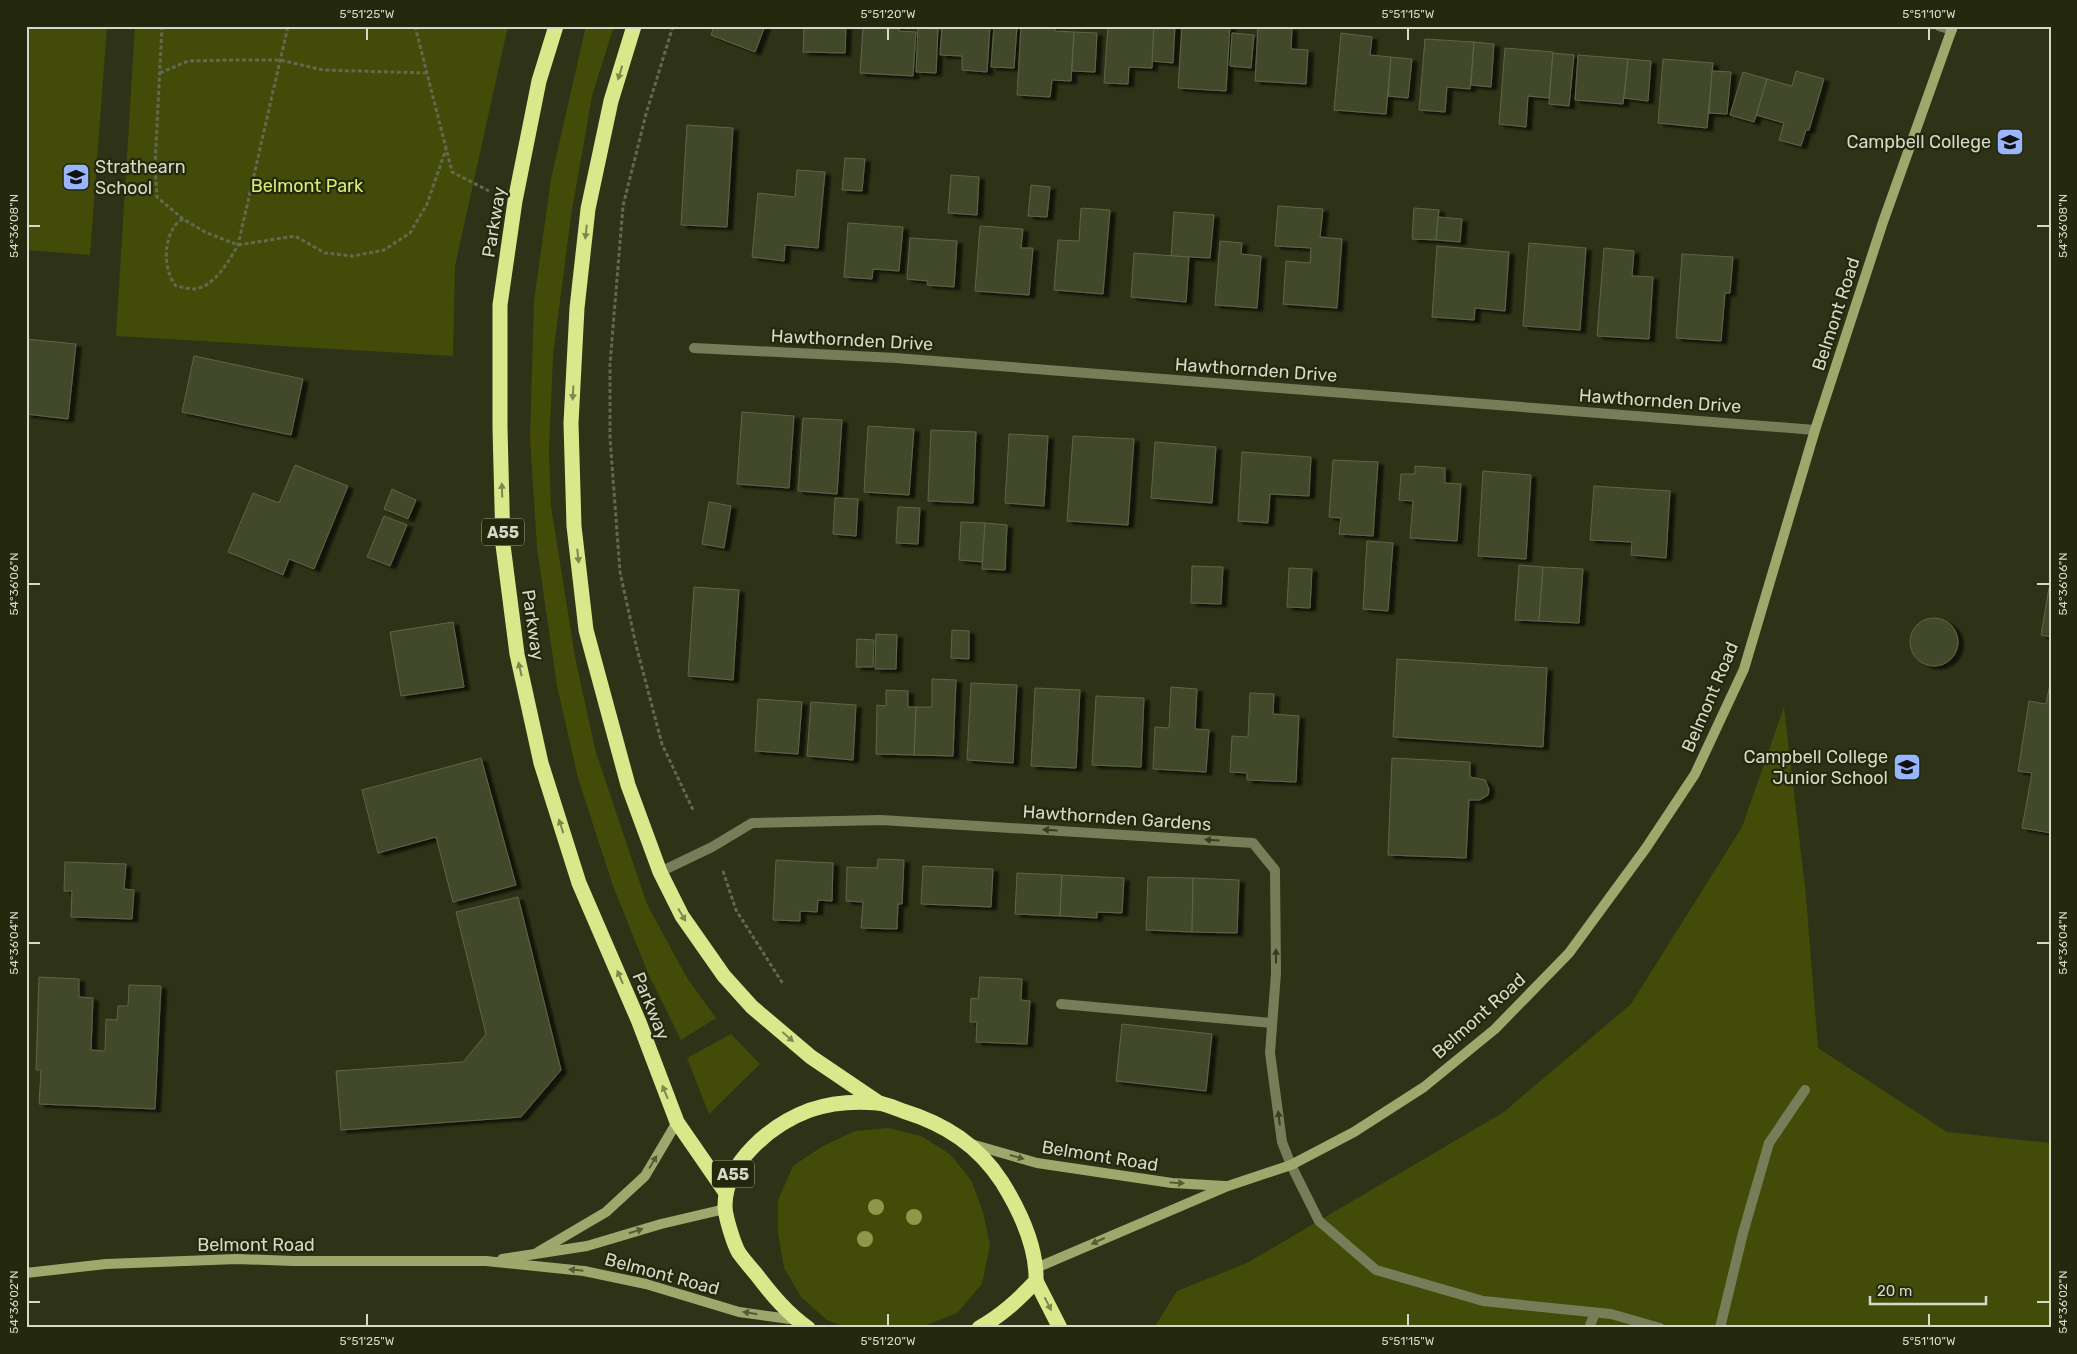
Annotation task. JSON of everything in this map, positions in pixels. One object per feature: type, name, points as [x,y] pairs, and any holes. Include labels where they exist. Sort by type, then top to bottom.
[{"type":"highway","name":"Parkway","points":[[556,26],[539,81],[515,201],[500,305],[500,428],[503,545],[517,654],[541,763],[579,883],[639,1022],[677,1122],[726,1194]]},
{"type":"highway","name":"A55","points":[[634,26],[611,101],[588,209],[577,308],[572,404],[574,507],[586,630],[628,785],[660,872],[682,916],[724,976],[752,1007],[811,1057],[879,1103],[928,1119],[970,1144],[995,1170],[1010,1195],[1030,1241],[1036,1274],[1060,1328]]},
{"type":"highway","name":"A55","points":[[803,1324],[781,1306],[738,1252],[725,1209],[726,1194],[737,1164],[769,1132],[810,1110],[841,1104],[879,1103]]},
{"type":"highway","points":[[979,1328],[995,1319],[1013,1305],[1036,1274]]},
{"type":"main road","name":"Belmont Road","points":[[1036,1274],[1228,1186],[1291,1165],[1354,1132],[1424,1087],[1495,1029],[1569,953],[1646,848],[1695,774],[1744,669],[1815,430],[1883,222],[1953,28]]},
{"type":"main road","points":[[532,1255],[606,1212],[644,1176],[677,1122]]},
{"type":"main road","name":"Belmont Road","points":[[970,1144],[1037,1163],[1172,1183],[1228,1186]]},
{"type":"main road","name":"Belmont Road","points":[[486,1261],[587,1246],[661,1224],[725,1209]]},
{"type":"main road","name":"Belmont Road","points":[[26,1274],[106,1264],[237,1259],[293,1261],[486,1261],[584,1271],[646,1284],[739,1312],[803,1324]]},
{"type":"street","points":[[1939,26],[1953,28]]},
{"type":"street","name":"Hawthornden Drive","points":[[694,348],[896,358],[1815,430]]},
{"type":"street","name":"Hawthornden Gardens","points":[[660,872],[712,847],[752,823],[881,820],[1253,843],[1275,870],[1276,973],[1270,1053],[1282,1142],[1291,1165],[1319,1221],[1376,1270],[1482,1301],[1611,1314],[1660,1328]]},
{"type":"street","points":[[1060,1004],[1272,1023]]},
{"type":"street","points":[[1720,1328],[1743,1233],[1769,1143],[1805,1090]]},
{"type":"street","points":[[1589,1328],[1595,1313]]},
{"type":"path","points":[[162,26],[155,166],[157,197],[183,219],[205,232],[238,245],[295,236],[325,253],[353,256],[384,250],[410,233],[427,204],[446,149]]},
{"type":"path","points":[[183,219],[174,226],[167,251],[169,277],[176,286],[194,289],[204,286],[229,262],[238,245],[288,26]]},
{"type":"path","points":[[415,26],[452,172],[490,192]]},
{"type":"path","points":[[672,26],[646,114],[623,206],[610,364],[610,438],[620,572],[636,645],[662,744],[694,812]]},
{"type":"path","points":[[160,73],[188,61],[280,60],[323,70],[427,73]]},
{"type":"path","points":[[720,863],[736,910],[783,984]]},
{"type":"green space","points":[[26,26],[107,26],[90,255],[26,250]]},
{"type":"green space","name":"Belmont Park","points":[[135,26],[508,26],[455,266],[453,356],[116,336]]},
{"type":"green space","points":[[586,26],[614,26],[592,96],[571,216],[553,355],[549,450],[551,507],[576,662],[596,753],[647,904],[687,978],[716,1018],[681,1040],[648,973],[612,883],[578,778],[557,686],[537,548],[530,438],[534,301],[551,179]]},
{"type":"green space","points":[[1784,707],[1806,896],[1818,1048],[1947,1132],[2051,1143],[2051,1328],[1154,1328],[1177,1291],[1247,1263],[1504,1112],[1631,1004],[1742,827]]},
{"type":"green space","points":[[731,1034],[760,1064],[709,1114],[687,1058]]},
{"type":"green space","points":[[889,1128],[921,1136],[950,1154],[971,1180],[983,1212],[990,1245],[982,1284],[957,1313],[919,1328],[847,1328],[827,1320],[801,1297],[784,1268],[778,1233],[778,1200],[793,1166],[823,1146],[855,1131]]},
{"type":"building","points":[[714,26],[765,26],[755,52],[711,35]]},
{"type":"building","points":[[804,26],[846,26],[845,53],[803,52]]},
{"type":"building","points":[[863,26],[899,26],[899,31],[916,32],[913,76],[860,73]]},
{"type":"building","points":[[942,26],[990,26],[987,72],[962,70],[962,56],[940,55]]},
{"type":"building","points":[[994,26],[1017,26],[1014,68],[991,67]]},
{"type":"building","points":[[1021,26],[1055,26],[1055,31],[1074,32],[1071,81],[1052,80],[1050,97],[1017,95]]},
{"type":"building","points":[[1108,26],[1154,26],[1152,68],[1129,67],[1128,84],[1104,83]]},
{"type":"building","points":[[1154,26],[1175,26],[1173,63],[1152,61]]},
{"type":"building","points":[[1182,26],[1230,26],[1226,91],[1178,88]]},
{"type":"building","points":[[1258,26],[1292,28],[1291,49],[1308,50],[1306,84],[1255,81]]},
{"type":"building","points":[[918,28],[938,29],[936,73],[916,72]]},
{"type":"building","points":[[1074,32],[1097,33],[1095,72],[1072,71]]},
{"type":"building","points":[[1232,33],[1254,35],[1251,68],[1230,66]]},
{"type":"building","points":[[1341,33],[1372,37],[1370,55],[1391,57],[1386,114],[1334,110]]},
{"type":"building","points":[[1425,39],[1474,42],[1470,89],[1447,87],[1445,112],[1419,110]]},
{"type":"building","points":[[1474,42],[1494,44],[1491,87],[1471,85]]},
{"type":"building","points":[[1505,48],[1553,52],[1549,98],[1528,96],[1526,127],[1499,124]]},
{"type":"building","points":[[1553,53],[1574,55],[1569,106],[1549,104]]},
{"type":"building","points":[[1578,55],[1628,59],[1623,104],[1575,100]]},
{"type":"building","points":[[1391,57],[1412,59],[1408,98],[1388,96]]},
{"type":"building","points":[[1628,59],[1651,61],[1648,101],[1624,98]]},
{"type":"building","points":[[1663,59],[1713,63],[1707,128],[1658,123]]},
{"type":"building","points":[[1712,71],[1731,72],[1727,114],[1709,113]]},
{"type":"building","points":[[1796,71],[1824,79],[1809,130],[1806,130],[1801,146],[1779,140],[1784,123],[1756,115],[1767,79],[1792,86]]},
{"type":"building","points":[[1743,72],[1767,79],[1754,122],[1730,115]]},
{"type":"building","points":[[687,125],[733,128],[727,227],[681,225]]},
{"type":"building","points":[[845,158],[865,159],[862,191],[842,190]]},
{"type":"building","points":[[797,170],[825,172],[818,248],[785,245],[784,261],[752,257],[758,193],[795,197]]},
{"type":"building","points":[[951,175],[979,177],[977,215],[948,213]]},
{"type":"building","points":[[1031,185],[1050,187],[1047,217],[1028,216]]},
{"type":"building","points":[[1278,206],[1323,209],[1320,237],[1342,239],[1337,308],[1283,304],[1286,261],[1310,263],[1311,248],[1275,246]]},
{"type":"building","points":[[1081,208],[1110,210],[1103,294],[1054,290],[1058,240],[1079,241]]},
{"type":"building","points":[[1414,208],[1439,210],[1436,240],[1412,239]]},
{"type":"building","points":[[1174,212],[1214,215],[1210,258],[1171,256]]},
{"type":"building","points":[[1438,217],[1462,219],[1460,242],[1436,240]]},
{"type":"building","points":[[848,223],[903,227],[899,271],[873,269],[872,279],[844,277]]},
{"type":"building","points":[[980,226],[1023,229],[1021,248],[1033,248],[1029,295],[975,291]]},
{"type":"building","points":[[910,238],[957,241],[954,287],[927,285],[928,281],[907,279]]},
{"type":"building","points":[[1220,241],[1242,243],[1241,254],[1261,256],[1257,308],[1215,305]]},
{"type":"building","points":[[1529,243],[1586,248],[1580,330],[1523,326]]},
{"type":"building","points":[[1437,246],[1509,252],[1505,311],[1475,308],[1474,320],[1432,317]]},
{"type":"building","points":[[1604,248],[1634,251],[1632,276],[1653,277],[1649,339],[1597,336]]},
{"type":"building","points":[[1134,253],[1189,257],[1186,302],[1131,297]]},
{"type":"building","points":[[1682,254],[1733,257],[1730,293],[1725,293],[1721,341],[1676,338]]},
{"type":"building","points":[[26,339],[76,344],[68,419],[26,414]]},
{"type":"building","points":[[194,356],[303,379],[291,435],[182,412]]},
{"type":"building","points":[[742,412],[794,416],[789,488],[737,484]]},
{"type":"building","points":[[803,418],[842,420],[837,494],[798,491]]},
{"type":"building","points":[[868,426],[914,429],[909,495],[864,492]]},
{"type":"building","points":[[931,430],[976,432],[973,503],[928,501]]},
{"type":"building","points":[[1009,434],[1048,436],[1044,506],[1005,503]]},
{"type":"building","points":[[1073,436],[1134,439],[1128,525],[1067,521]]},
{"type":"building","points":[[1155,442],[1216,447],[1212,503],[1151,498]]},
{"type":"building","points":[[1242,452],[1311,457],[1309,496],[1270,494],[1268,523],[1238,521]]},
{"type":"building","points":[[1333,460],[1378,462],[1373,536],[1339,534],[1341,518],[1329,517]]},
{"type":"building","points":[[295,465],[348,486],[314,569],[289,559],[283,575],[228,552],[253,493],[279,503]]},
{"type":"building","points":[[1415,466],[1445,468],[1445,483],[1461,484],[1457,541],[1410,538],[1413,501],[1399,500],[1401,474],[1415,474]]},
{"type":"building","points":[[1483,471],[1531,475],[1526,559],[1478,556]]},
{"type":"building","points":[[1594,486],[1670,491],[1666,558],[1631,555],[1632,542],[1590,540]]},
{"type":"building","points":[[392,489],[416,500],[408,519],[384,509]]},
{"type":"building","points":[[835,498],[858,499],[856,536],[833,534]]},
{"type":"building","points":[[709,502],[731,506],[724,548],[702,544]]},
{"type":"building","points":[[898,507],[920,508],[918,544],[896,543]]},
{"type":"building","points":[[384,516],[407,525],[390,566],[367,557]]},
{"type":"building","points":[[961,522],[985,523],[983,562],[959,560]]},
{"type":"building","points":[[985,523],[1007,525],[1005,570],[982,569]]},
{"type":"building","points":[[1367,541],[1393,543],[1388,611],[1363,609]]},
{"type":"building","points":[[1519,565],[1543,567],[1539,621],[1515,620]]},
{"type":"building","points":[[1192,566],[1223,567],[1221,604],[1191,603]]},
{"type":"building","points":[[1543,567],[1583,569],[1579,623],[1539,621]]},
{"type":"building","points":[[1289,568],[1312,569],[1310,608],[1287,607]]},
{"type":"building","points":[[694,587],[739,590],[733,680],[688,676]]},
{"type":"building","points":[[2049,588],[2051,588],[2051,637],[2041,635]]},
{"type":"building","points":[[1929,618],[1939,618],[1951,625],[1958,637],[1958,647],[1951,659],[1939,666],[1929,666],[1921,662],[1914,655],[1910,647],[1910,637],[1914,629],[1921,622]]},
{"type":"building","points":[[453,622],[464,687],[401,696],[390,632]]},
{"type":"building","points":[[952,630],[969,631],[969,659],[951,658]]},
{"type":"building","points":[[876,634],[897,635],[896,669],[875,669]]},
{"type":"building","points":[[857,639],[874,640],[873,667],[856,667]]},
{"type":"building","points":[[1397,659],[1547,668],[1543,747],[1393,737]]},
{"type":"building","points":[[2051,678],[2051,833],[2022,828],[2032,773],[2018,771],[2029,701],[2046,704]]},
{"type":"building","points":[[932,679],[956,680],[953,756],[914,755],[916,707],[932,707]]},
{"type":"building","points":[[971,683],[1017,685],[1013,763],[967,760]]},
{"type":"building","points":[[1171,687],[1197,689],[1195,729],[1209,730],[1206,772],[1153,769],[1155,727],[1169,728]]},
{"type":"building","points":[[1035,688],[1080,690],[1076,768],[1031,766]]},
{"type":"building","points":[[886,690],[908,691],[908,707],[916,707],[914,755],[876,754],[877,705],[886,706]]},
{"type":"building","points":[[1250,693],[1274,694],[1273,714],[1299,716],[1296,782],[1247,780],[1247,773],[1230,772],[1232,736],[1248,737]]},
{"type":"building","points":[[1096,696],[1144,698],[1141,767],[1092,765]]},
{"type":"building","points":[[758,699],[802,702],[798,754],[755,751]]},
{"type":"building","points":[[811,702],[856,705],[853,760],[807,756]]},
{"type":"building","points":[[481,758],[516,885],[453,902],[436,837],[378,853],[362,790]]},
{"type":"building","points":[[1392,758],[1470,762],[1470,777],[1485,780],[1489,789],[1488,795],[1480,800],[1469,800],[1466,858],[1388,855]]},
{"type":"building","points":[[878,859],[904,860],[902,904],[898,904],[897,929],[861,928],[863,902],[846,901],[847,867],[877,868]]},
{"type":"building","points":[[776,860],[833,863],[832,901],[818,900],[817,912],[800,911],[800,921],[773,920]]},
{"type":"building","points":[[65,862],[126,864],[124,889],[134,890],[132,919],[71,917],[72,891],[64,891]]},
{"type":"building","points":[[923,866],[993,869],[991,907],[921,904]]},
{"type":"building","points":[[1017,873],[1062,875],[1060,916],[1015,914]]},
{"type":"building","points":[[1062,875],[1124,878],[1122,913],[1097,912],[1097,918],[1060,916]]},
{"type":"building","points":[[1148,877],[1193,878],[1192,932],[1146,930]]},
{"type":"building","points":[[1193,878],[1239,880],[1237,933],[1192,932]]},
{"type":"building","points":[[518,897],[561,1070],[521,1117],[341,1130],[336,1071],[463,1062],[486,1034],[456,912]]},
{"type":"building","points":[[39,977],[79,979],[79,997],[93,998],[91,1050],[105,1051],[106,1019],[117,1020],[118,1006],[128,1006],[129,985],[161,986],[155,1109],[39,1104],[41,1070],[36,1070]]},
{"type":"building","points":[[980,977],[1022,979],[1021,1000],[1030,1001],[1027,1044],[976,1042],[977,1022],[970,1022],[971,998],[978,999]]},
{"type":"building","points":[[1122,1024],[1212,1034],[1206,1091],[1116,1081]]},
{"type":"place","name":"Campbell College","points":[[2010,142]]},
{"type":"place","name":"Strathearn School","points":[[76,177]]},
{"type":"place","name":"Campbell College Junior School","points":[[1907,767]]}]
